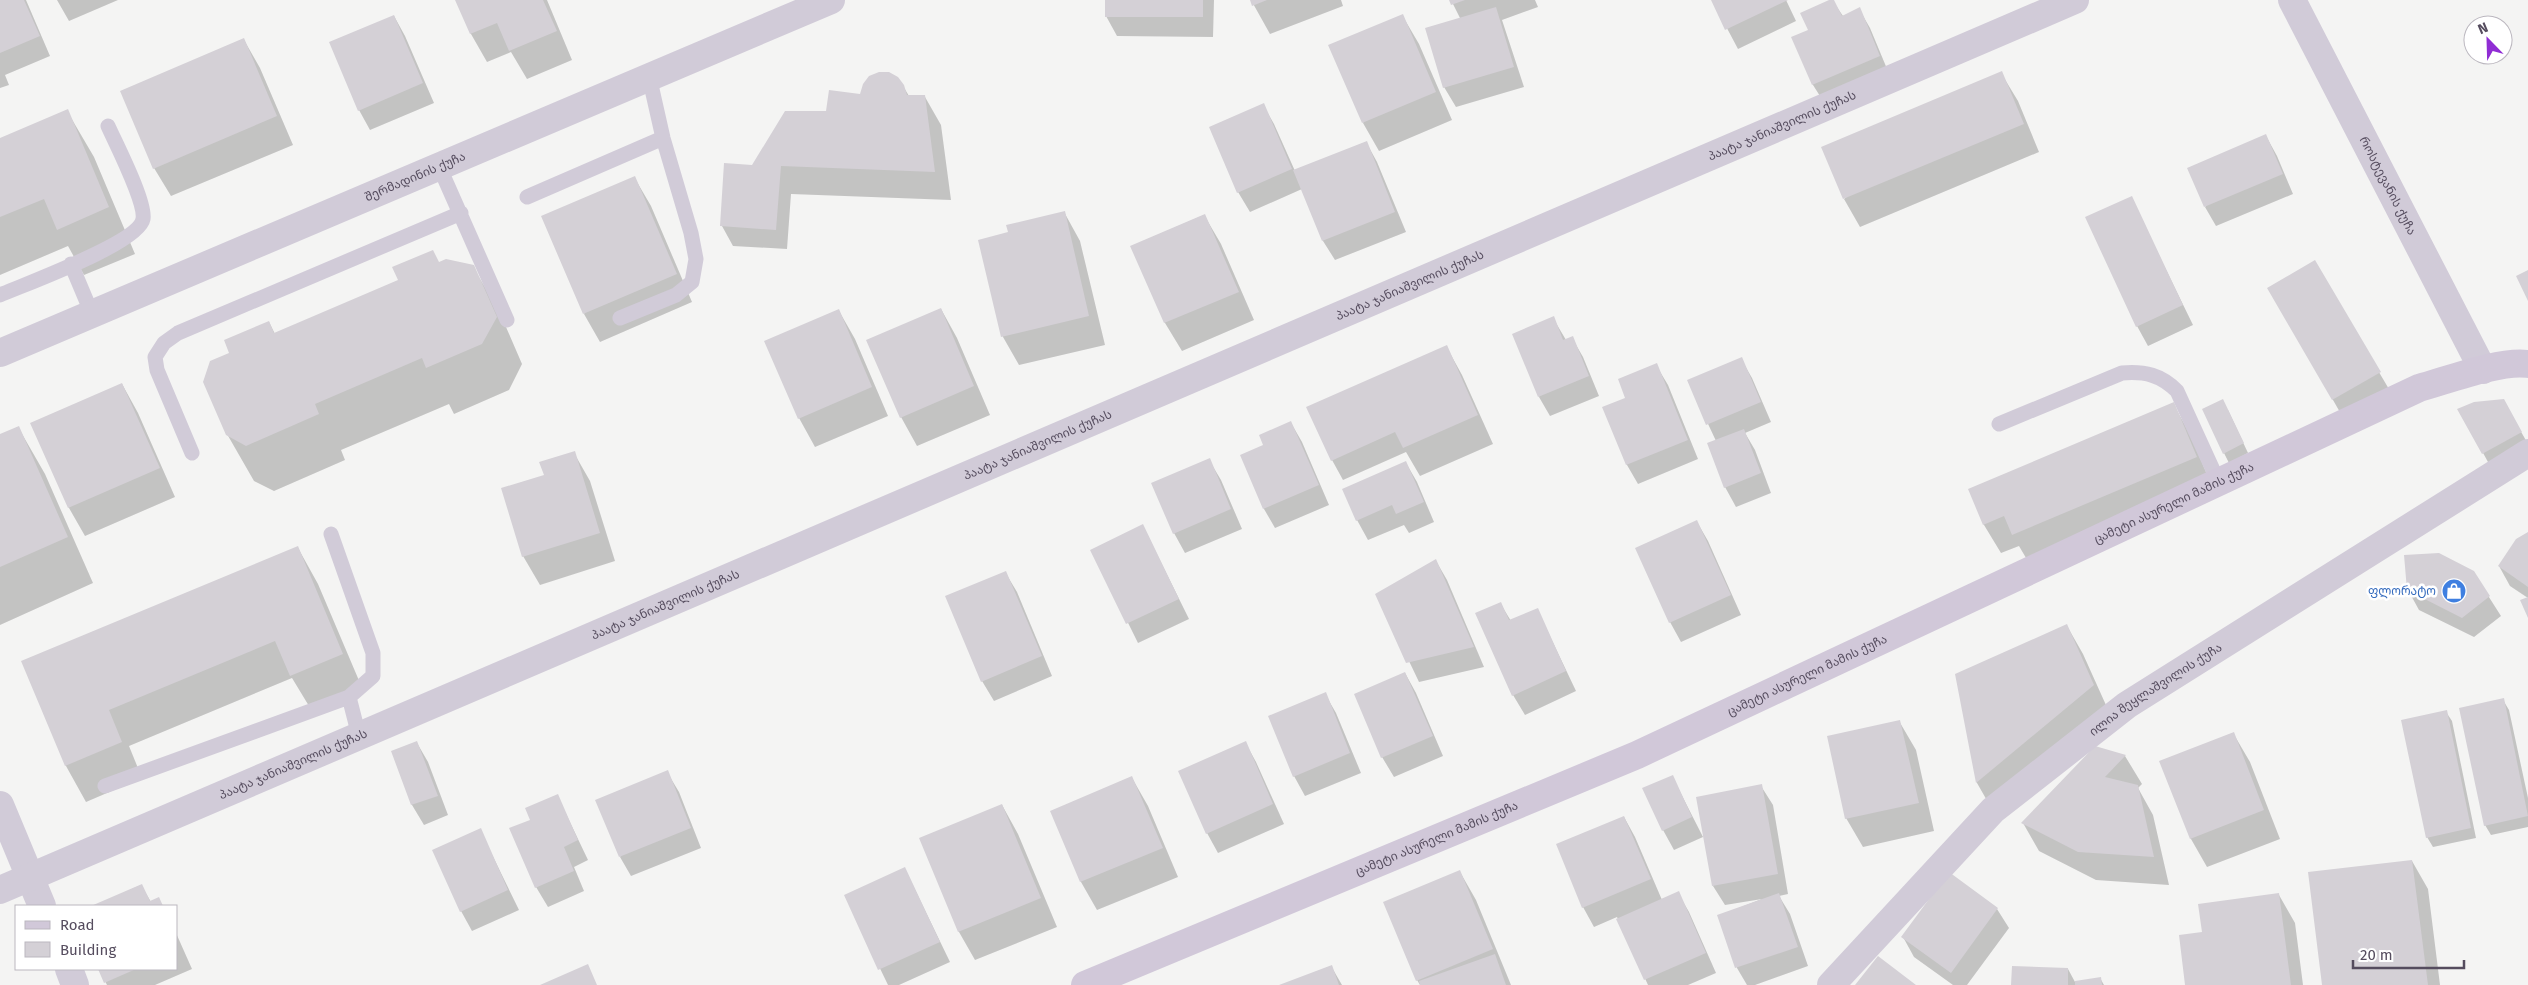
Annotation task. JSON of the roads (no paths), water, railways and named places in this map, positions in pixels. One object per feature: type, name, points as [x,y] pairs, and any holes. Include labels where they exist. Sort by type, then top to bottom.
[{"type":"street","name":"შერმადინის ქუჩა","points":[[0,352],[831,0]]},
{"type":"street","name":"პაატა ჯანიაშვილის ქუჩას","points":[[0,890],[2075,0]]},
{"type":"street","name":"როსტევანის ქუჩა","points":[[2292,0],[2483,370]]},
{"type":"street","name":"ცამეტი ასურელი მამის ქუჩა","points":[[1085,985],[1637,755],[2419,388],[2483,370],[2520,363],[2528,364]]},
{"type":"street","name":"ილია შეყლაშვილის ქუჩა","points":[[1831,985],[1993,810],[2127,705],[2528,453]]},
{"type":"street","points":[[0,805],[42,905]]},
{"type":"street","points":[[69,970],[76,985]]},
{"type":"lane","points":[[620,318],[676,295],[692,282],[696,259],[663,138],[649,76]]},
{"type":"lane","points":[[0,295],[124,240],[138,230],[143,218],[141,202],[108,126]]},
{"type":"lane","points":[[527,197],[663,138]]},
{"type":"lane","points":[[439,166],[507,320]]},
{"type":"lane","points":[[192,453],[157,370],[155,356],[164,343],[178,333],[461,213]]},
{"type":"lane","points":[[71,264],[92,314]]},
{"type":"lane","points":[[1999,424],[2122,373],[2140,371],[2167,381],[2177,391],[2219,483]]},
{"type":"lane","points":[[105,786],[348,697],[373,676],[373,653],[331,534]]},
{"type":"lane","points":[[348,697],[359,736]]},
{"type":"place","name":"ფლორატო","points":[[2454,591]]}]
